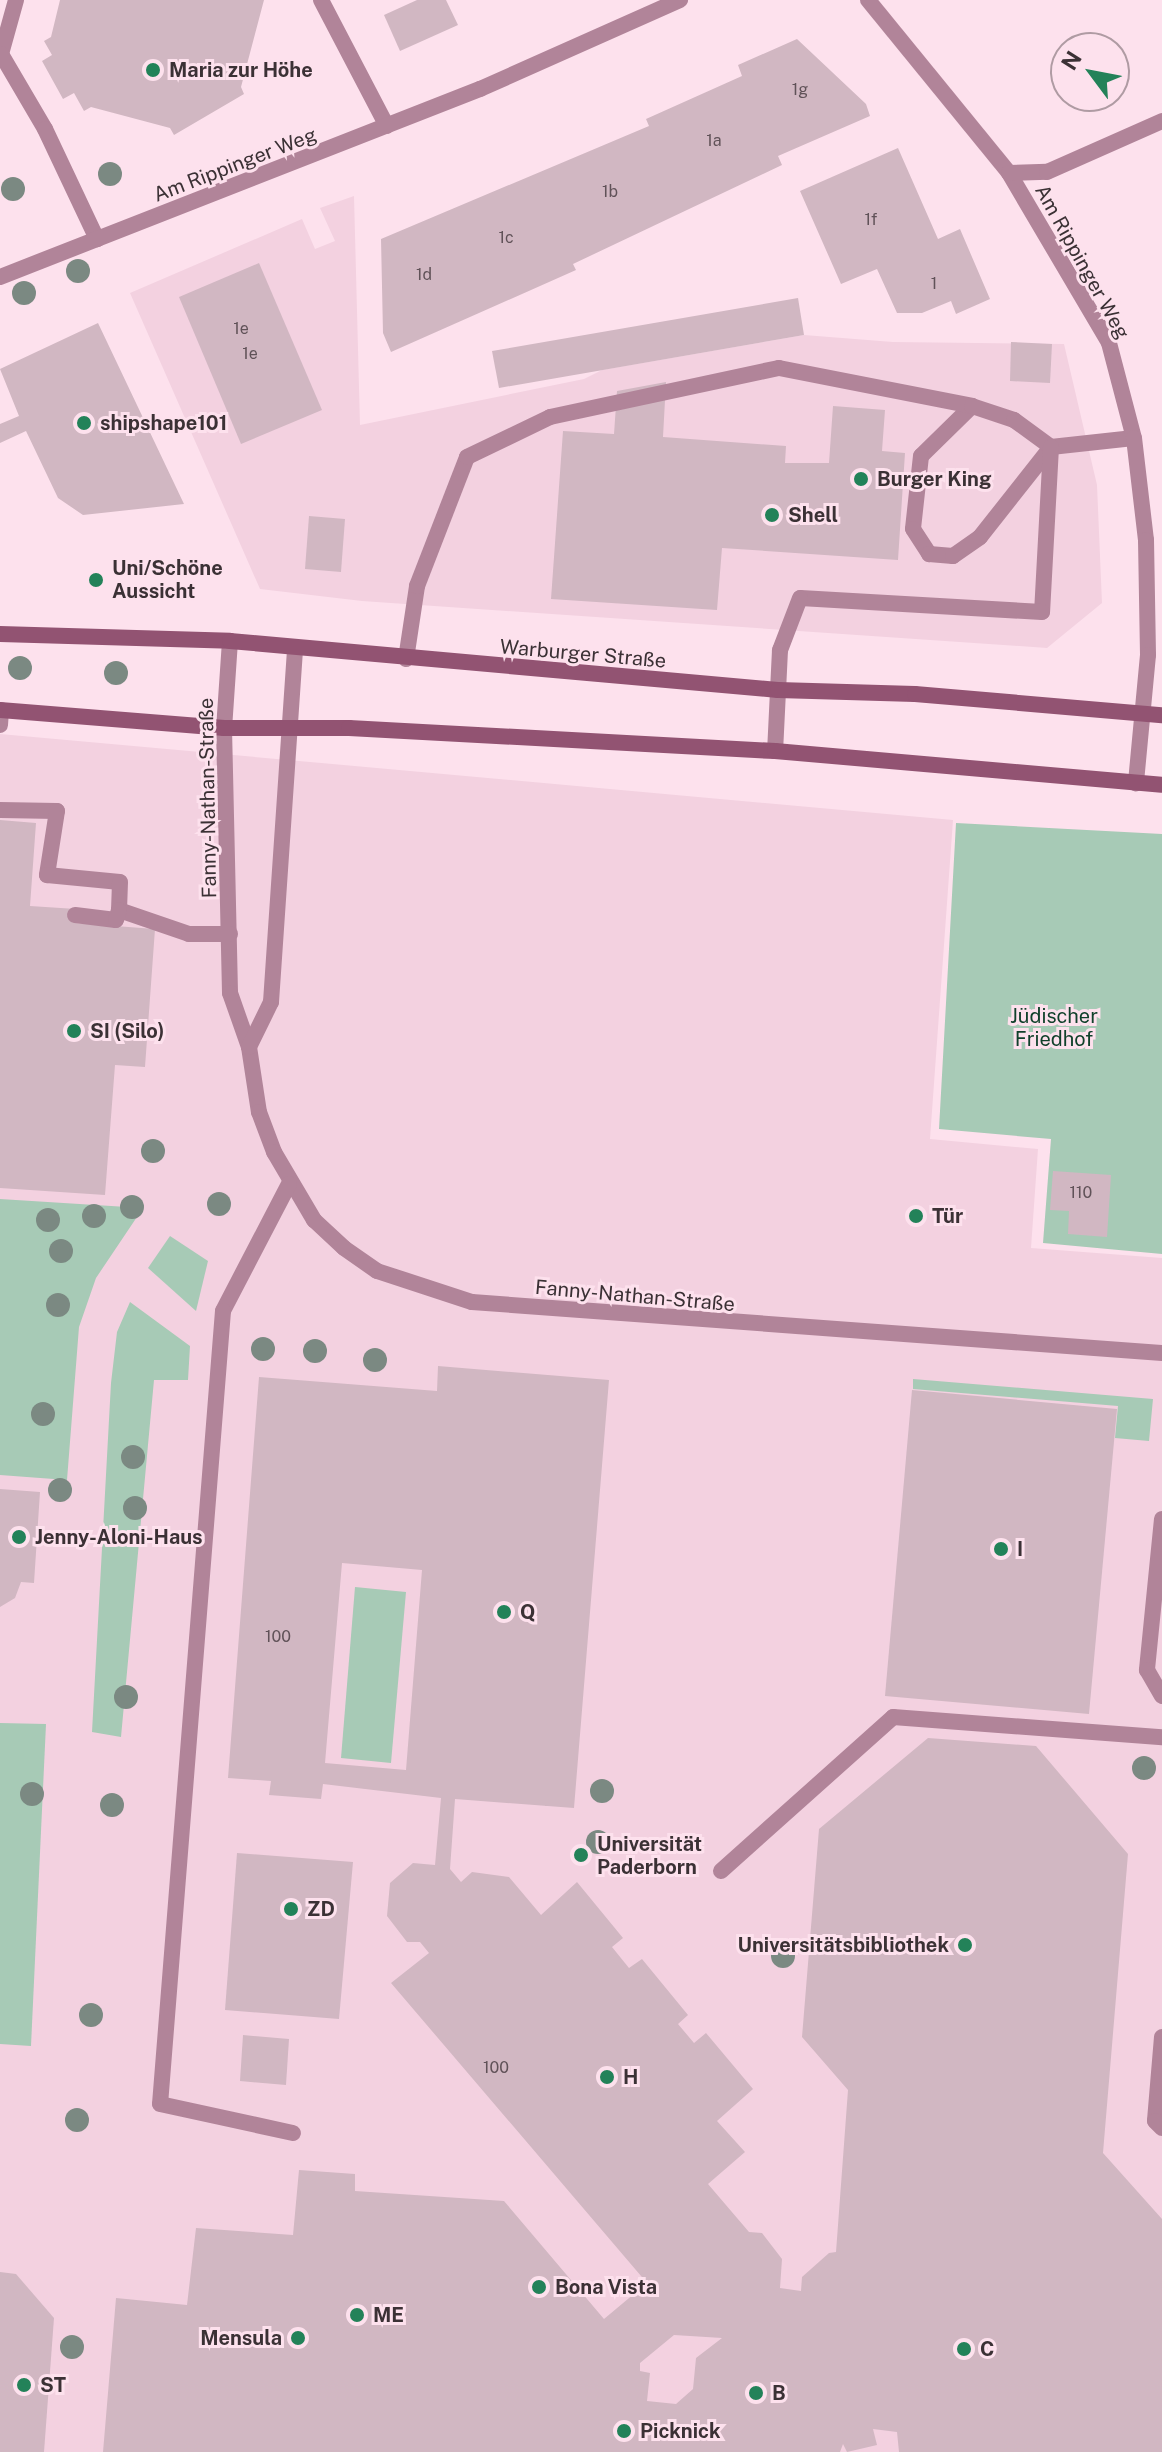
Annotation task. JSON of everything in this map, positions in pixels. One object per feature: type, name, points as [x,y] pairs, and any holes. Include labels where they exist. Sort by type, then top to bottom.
[{"type":"main road","name":"Warburger Straße","points":[[0,634],[230,641],[778,690],[915,694],[1162,715]]},
{"type":"main road","points":[[0,710],[224,728],[291,728],[775,751],[1162,785]]},
{"type":"street","points":[[16,0],[1,54],[45,129],[97,239]]},
{"type":"street","points":[[321,0],[387,126]]},
{"type":"street","name":"Am Rippinger Weg","points":[[0,277],[387,126],[680,0]]},
{"type":"street","name":"Am Rippinger Weg","points":[[868,0],[1009,173],[1109,343],[1134,438],[1146,555],[1148,655],[1136,783]]},
{"type":"street","points":[[1009,173],[1047,172],[1162,121]]},
{"type":"street","points":[[406,659],[409,616],[417,586],[467,457],[550,417],[779,368],[972,406],[1014,420],[1051,447],[1134,438]]},
{"type":"street","points":[[972,406],[921,456],[913,529],[929,554],[953,556],[980,537],[1051,447]]},
{"type":"street","points":[[775,751],[780,650],[800,598],[1042,612],[1051,447]]},
{"type":"street","name":"Fanny-Nathan-Straße","points":[[230,641],[224,728],[230,993],[249,1047],[259,1112],[289,1184],[314,1220],[377,1271],[472,1302],[1162,1353]]},
{"type":"street","points":[[249,1047],[271,1002],[295,649]]},
{"type":"street","points":[[0,710],[0,725]]},
{"type":"street","points":[[0,810],[57,811],[47,875],[120,882],[116,920],[75,915]]},
{"type":"street","points":[[119,910],[189,934],[230,934]]},
{"type":"street","points":[[289,1184],[223,1311],[160,2104],[293,2133]]},
{"type":"street","points":[[1162,1519],[1147,1670],[1162,1696]]},
{"type":"street","points":[[721,1871],[893,1717],[1162,1737]]},
{"type":"street","points":[[1162,2037],[1155,2121],[1162,2128]]},
{"type":"shaded area","points":[[354,196],[360,425],[584,379],[602,370],[804,335],[893,342],[1064,344],[1097,485],[1102,603],[1047,648],[362,601],[260,589],[130,293],[302,219],[315,249],[335,241],[320,208]]},
{"type":"shaded area","name":"Universität Paderborn","points":[[0,734],[953,820],[930,1139],[1038,1149],[1031,1248],[1162,1258],[1162,2452],[0,2452]]},
{"type":"green space","name":"Jüdischer Friedhof","points":[[956,823],[1162,834],[1162,1254],[1043,1243],[1051,1139],[939,1129]]},
{"type":"green space","points":[[0,1199],[143,1208],[96,1278],[79,1327],[67,1480],[0,1475]]},
{"type":"green space","points":[[170,1236],[208,1261],[196,1311],[148,1268]]},
{"type":"green space","points":[[130,1302],[190,1346],[188,1380],[154,1380],[121,1737],[92,1732],[111,1383],[117,1332]]},
{"type":"green space","points":[[913,1379],[1153,1399],[1149,1441],[1115,1438],[1118,1406],[913,1389]]},
{"type":"green space","points":[[355,1587],[406,1592],[391,1763],[341,1758]]},
{"type":"green space","points":[[0,1723],[46,1724],[31,2046],[0,2044]]},
{"type":"building","name":"Maria zur Höhe","points":[[60,0],[264,0],[241,87],[244,94],[174,135],[170,128],[91,107],[84,111],[74,93],[63,99],[42,61],[52,55],[44,41],[51,37]]},
{"type":"building","points":[[417,0],[446,0],[458,25],[400,51],[384,15]]},
{"type":"building","points":[[797,39],[866,104],[870,116],[778,156],[782,165],[573,264],[576,270],[391,352],[383,333],[381,239],[649,126],[646,119],[742,76],[738,65]]},
{"type":"building","points":[[898,148],[938,239],[960,229],[990,299],[956,314],[951,301],[922,313],[897,313],[877,269],[841,284],[800,191]]},
{"type":"building","points":[[259,263],[322,410],[241,444],[179,297]]},
{"type":"building","points":[[798,298],[804,335],[499,388],[492,351]]},
{"type":"building","name":"shipshape101","points":[[98,323],[184,504],[83,515],[58,498],[26,431],[0,443],[0,424],[19,416],[0,369]]},
{"type":"building","points":[[1011,342],[1052,344],[1050,383],[1010,381]]},
{"type":"building","points":[[666,382],[663,437],[786,446],[785,463],[829,463],[833,406],[885,410],[882,451],[905,453],[898,560],[722,548],[717,610],[551,599],[563,431],[614,434],[617,391]]},
{"type":"building","points":[[309,516],[345,519],[341,572],[305,569]]},
{"type":"building","name":"SI (Silo)","points":[[0,820],[36,823],[30,906],[76,909],[75,923],[155,929],[145,1067],[115,1065],[105,1195],[0,1188]]},
{"type":"building","points":[[1053,1171],[1111,1175],[1107,1237],[1068,1234],[1069,1211],[1050,1210]]},
{"type":"building","points":[[438,1366],[609,1380],[574,1808],[455,1799],[450,1869],[461,1882],[472,1872],[509,1877],[541,1915],[577,1882],[623,1938],[612,1947],[629,1968],[642,1959],[688,2015],[678,2024],[694,2043],[706,2033],[753,2089],[717,2121],[745,2152],[708,2184],[749,2232],[762,2233],[782,2259],[780,2288],[801,2291],[802,2277],[829,2253],[836,2252],[848,2090],[802,2037],[819,1829],[928,1738],[1036,1746],[1128,1854],[1103,2153],[1162,2219],[1162,2452],[899,2452],[897,2432],[873,2429],[877,2445],[847,2452],[843,2444],[840,2452],[103,2452],[116,2298],[187,2305],[196,2228],[293,2235],[299,2170],[355,2174],[355,2191],[504,2201],[604,2319],[647,2283],[391,1983],[429,1953],[420,1942],[407,1942],[387,1916],[390,1883],[413,1863],[435,1865],[441,1798],[323,1784],[321,1799],[269,1795],[271,1781],[228,1778],[259,1377],[437,1391]],"holes":[[[342,1563],[422,1570],[406,1770],[325,1763]],[[674,2335],[722,2338],[696,2358],[693,2389],[676,2404],[647,2401],[650,2373],[640,2371],[640,2363]]]},
{"type":"building","name":"I","points":[[912,1390],[1117,1409],[1089,1714],[885,1696]]},
{"type":"building","name":"Jenny-Aloni-Haus","points":[[0,1489],[40,1492],[34,1583],[21,1582],[15,1598],[0,1607]]},
{"type":"building","name":"ZD","points":[[237,1853],[353,1862],[339,2019],[225,2010]]},
{"type":"building","points":[[243,2035],[289,2039],[286,2085],[240,2081]]},
{"type":"building","name":"ST","points":[[0,2272],[16,2274],[54,2318],[44,2452],[0,2452]]},
{"type":"place","name":"Maria zur Höhe","points":[[153,70]]},
{"type":"place","name":"shipshape101","points":[[84,423]]},
{"type":"place","name":"Burger King","points":[[861,479]]},
{"type":"place","name":"Shell","points":[[772,515]]},
{"type":"place","name":"Uni/Schöne Aussicht","points":[[96,580]]},
{"type":"place","name":"SI (Silo)","points":[[74,1031]]},
{"type":"place","name":"Tür","points":[[916,1216]]},
{"type":"place","name":"Jenny-Aloni-Haus","points":[[19,1537]]},
{"type":"place","name":"I","points":[[1001,1549]]},
{"type":"place","name":"Q","points":[[504,1612]]},
{"type":"place","name":"Universität Paderborn","points":[[581,1855]]},
{"type":"place","name":"ZD","points":[[291,1909]]},
{"type":"place","name":"Universitätsbibliothek","points":[[965,1945]]},
{"type":"place","name":"H","points":[[607,2077]]},
{"type":"place","name":"Bona Vista","points":[[539,2287]]},
{"type":"place","name":"ME","points":[[357,2315]]},
{"type":"place","name":"Mensula","points":[[298,2338]]},
{"type":"place","name":"C","points":[[964,2349]]},
{"type":"place","name":"ST","points":[[24,2385]]},
{"type":"place","name":"B","points":[[756,2393]]},
{"type":"place","name":"Picknick","points":[[624,2431]]}]
